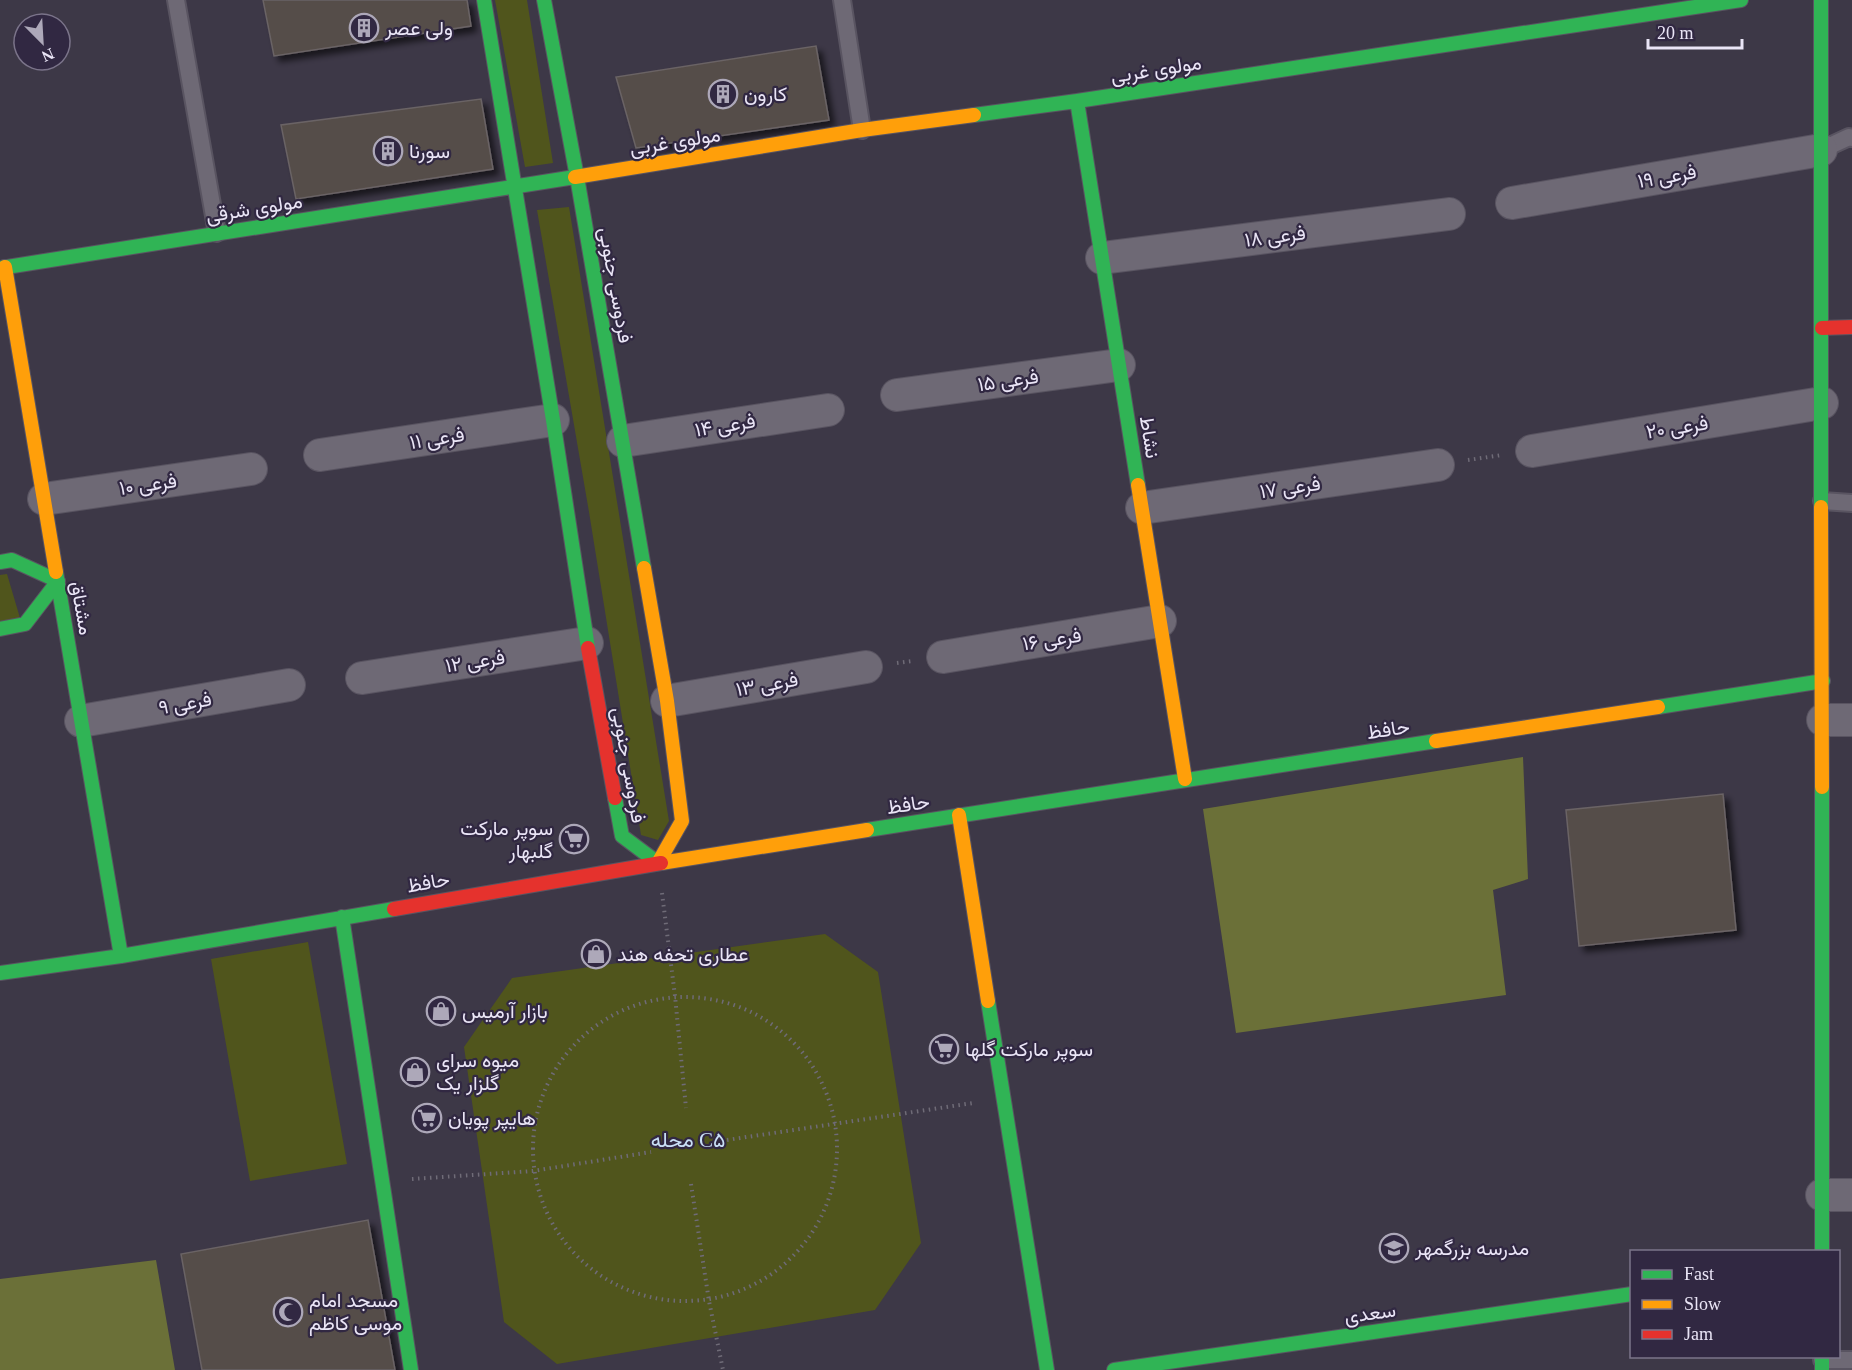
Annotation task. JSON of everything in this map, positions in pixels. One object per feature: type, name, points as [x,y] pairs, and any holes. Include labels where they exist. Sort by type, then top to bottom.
[{"type":"street","name":"فردوسی جنوبی","points":[[484,0],[587,643],[622,836],[658,863],[682,821],[667,701],[577,177],[544,0]]},
{"type":"street","name":"مولوی غربی","points":[[514,187],[862,130],[1077,101],[1741,0]]},
{"type":"street","points":[[1821,0],[1823,681],[1837,720],[1837,1195],[1822,1250]]},
{"type":"street","name":"نشاط","points":[[1077,101],[1185,779]]},
{"type":"street","name":"فرعی ۱۹","points":[[1512,203],[1821,150]]},
{"type":"street","name":"مولوی شرقی","points":[[2,267],[514,187]]},
{"type":"street","name":"فرعی ۱۸","points":[[1101,258],[1449,214]]},
{"type":"street","name":"مشتاق","points":[[2,267],[44,499],[121,956]]},
{"type":"street","points":[[1822,328],[1852,327]]},
{"type":"street","name":"فرعی ۱۵","points":[[897,395],[1119,365]]},
{"type":"street","name":"فرعی ۲۰","points":[[1532,451],[1822,403]]},
{"type":"street","name":"فرعی ۱۴","points":[[623,441],[828,410]]},
{"type":"street","name":"فرعی ۱۱","points":[[320,455],[553,420]]},
{"type":"street","name":"فرعی ۱۷","points":[[1142,508],[1437,465]]},
{"type":"street","name":"فرعی ۱۰","points":[[44,499],[251,469]]},
{"type":"street","points":[[0,562],[12,560],[58,581],[25,624],[0,629]]},
{"type":"street","name":"فرعی ۱۶","points":[[943,657],[1160,621]]},
{"type":"street","name":"فرعی ۱۲","points":[[362,678],[587,643]]},
{"type":"street","name":"فرعی ۱۳","points":[[667,701],[866,667]]},
{"type":"street","name":"حافظ","points":[[0,974],[121,956],[658,863],[1823,681]]},
{"type":"street","name":"فرعی ۹","points":[[81,721],[289,685]]},
{"type":"street","points":[[959,815],[1047,1370]]},
{"type":"street","points":[[342,917],[411,1370]]},
{"type":"street","name":"سعدی","points":[[1114,1370],[1630,1294]]},
{"type":"lane","points":[[176,0],[217,233]]},
{"type":"lane","points":[[842,0],[862,130]]},
{"type":"lane","points":[[1821,150],[1849,137],[1852,138]]},
{"type":"lane","points":[[1822,501],[1852,503]]},
{"type":"lane","points":[[1822,1362],[1852,1360]]},
{"type":"path","points":[[1437,465],[1532,451]]},
{"type":"path","points":[[866,667],[943,657]]},
{"type":"path","points":[[658,863],[686,1108]]},
{"type":"path","points":[[675,996],[720,1000],[762,1016],[797,1044],[823,1081],[836,1124],[837,1171],[822,1217],[794,1257],[755,1285],[709,1301],[660,1301],[614,1285],[575,1257],[547,1217],[533,1171],[534,1121],[551,1074],[584,1035],[626,1008],[675,996]]},
{"type":"path","points":[[727,1140],[1003,1098]]},
{"type":"path","points":[[381,1181],[533,1171],[651,1152]]},
{"type":"path","points":[[691,1184],[709,1301],[723,1370]]},
{"type":"green space","points":[[495,0],[527,0],[553,163],[525,167]]},
{"type":"green space","points":[[569,207],[669,821],[658,840],[641,835],[537,210]]},
{"type":"green space","points":[[7,574],[20,618],[0,622],[0,575]]},
{"type":"green space","points":[[1523,757],[1528,879],[1493,890],[1506,995],[1236,1033],[1203,809]]},
{"type":"green space","points":[[825,934],[878,972],[921,1243],[875,1310],[557,1364],[504,1322],[464,1047],[512,978]]},
{"type":"green space","points":[[308,942],[347,1164],[250,1181],[211,959]]},
{"type":"green space","points":[[156,1260],[175,1370],[0,1370],[0,1279]]},
{"type":"building","name":"ولی عصر","points":[[263,0],[467,0],[471,26],[274,56]]},
{"type":"building","name":"کارون","points":[[816,46],[829,120],[636,148],[616,77]]},
{"type":"building","name":"سورنا","points":[[481,99],[493,169],[296,199],[281,125]]},
{"type":"building","points":[[1723,794],[1736,930],[1579,946],[1566,810]]},
{"type":"building","name":"مسجد امام موسی کاظم","points":[[368,1220],[395,1370],[202,1370],[181,1254]]},
{"type":"traffic: fast","points":[[484,0],[588,648]]},
{"type":"traffic: fast","points":[[544,0],[577,177],[644,568]]},
{"type":"traffic: fast","points":[[974,115],[1741,0]]},
{"type":"traffic: fast","points":[[1821,0],[1821,507]]},
{"type":"traffic: fast","points":[[1077,101],[1138,485]]},
{"type":"traffic: fast","points":[[0,268],[575,177]]},
{"type":"traffic: fast","points":[[0,562],[12,560],[58,581],[25,624],[0,629]]},
{"type":"traffic: fast","points":[[56,572],[121,956]]},
{"type":"traffic: fast","points":[[1658,707],[1823,681]]},
{"type":"traffic: fast","points":[[867,830],[1436,741]]},
{"type":"traffic: fast","points":[[1822,787],[1822,1250]]},
{"type":"traffic: fast","points":[[615,798],[622,836],[658,863]]},
{"type":"traffic: fast","points":[[0,973],[121,956],[394,909]]},
{"type":"traffic: fast","points":[[342,917],[411,1370]]},
{"type":"traffic: fast","points":[[988,1001],[1047,1370]]},
{"type":"traffic: fast","points":[[1114,1370],[1630,1294]]},
{"type":"traffic: fast","points":[[1822,1358],[1822,1370]]},
{"type":"traffic: slow","points":[[575,177],[862,130],[974,115]]},
{"type":"traffic: slow","points":[[5,267],[56,572]]},
{"type":"traffic: slow","points":[[1138,485],[1185,779]]},
{"type":"traffic: slow","points":[[1821,507],[1822,787]]},
{"type":"traffic: slow","points":[[644,568],[667,701],[682,821],[658,863]]},
{"type":"traffic: slow","points":[[1436,741],[1658,707]]},
{"type":"traffic: slow","points":[[959,815],[988,1001]]},
{"type":"traffic: slow","points":[[661,863],[867,830]]},
{"type":"traffic: jam","points":[[1822,328],[1852,327]]},
{"type":"traffic: jam","points":[[588,648],[615,798]]},
{"type":"traffic: jam","points":[[394,909],[661,863]]},
{"type":"place","name":"ولی عصر","points":[[364,28]]},
{"type":"place","name":"کارون","points":[[723,94]]},
{"type":"place","name":"سورنا","points":[[388,151]]},
{"type":"place","name":"سوپر مارکت گلبهار","points":[[574,839]]},
{"type":"place","name":"عطاری تحفه هند","points":[[596,954]]},
{"type":"place","name":"بازار آرمیس","points":[[441,1011]]},
{"type":"place","name":"سوپر مارکت گلها","points":[[944,1049]]},
{"type":"place","name":"میوه سرای گلزار یک","points":[[415,1072]]},
{"type":"place","name":"هایپر پویان","points":[[427,1118]]},
{"type":"place","name":"مدرسه بزرگمهر","points":[[1394,1248]]},
{"type":"place","name":"مسجد امام موسی کاظم","points":[[288,1312]]},
{"type":"district","name":"محله C۵","points":[[688,1140]]}]
